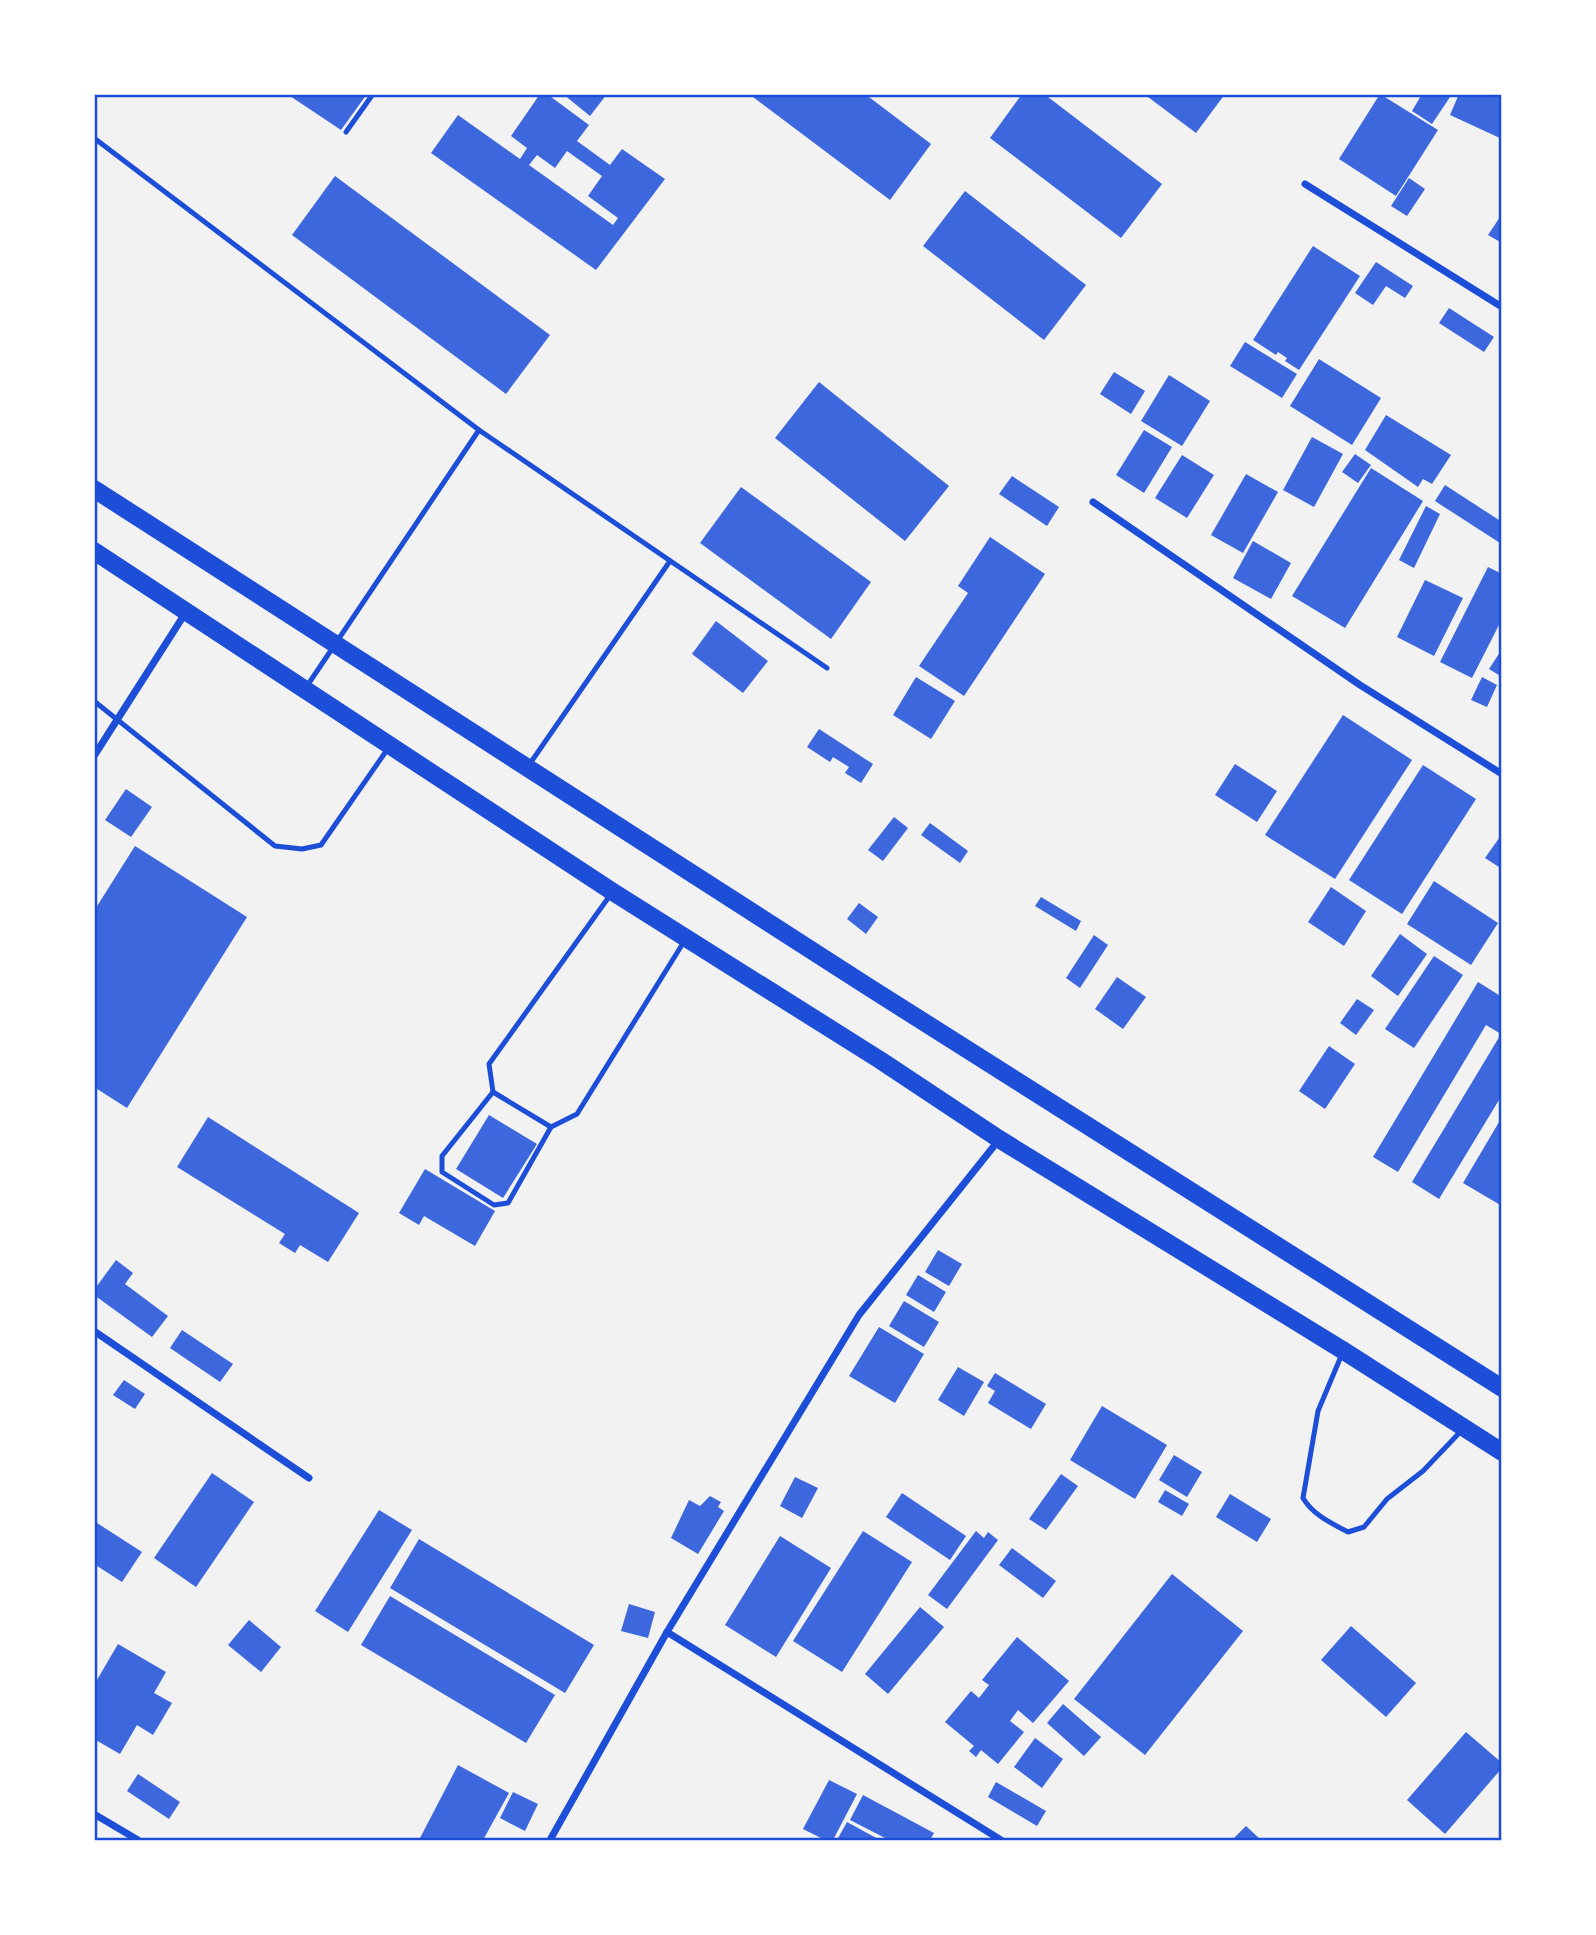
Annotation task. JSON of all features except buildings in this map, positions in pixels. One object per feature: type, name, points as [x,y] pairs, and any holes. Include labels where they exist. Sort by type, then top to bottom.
[{"type":"main road","points":[[94,489],[527,768],[1502,1388]]},
{"type":"main road","points":[[94,551],[613,891],[999,1139],[1344,1351],[1502,1452]]},
{"type":"street","points":[[1305,184],[1502,307]]},
{"type":"street","points":[[1093,502],[1360,685],[1502,774]]},
{"type":"street","points":[[94,756],[187,610]]},
{"type":"street","points":[[550,1840],[667,1632],[859,1315],[999,1139]]},
{"type":"street","points":[[94,1331],[309,1478]]},
{"type":"street","points":[[667,1632],[1001,1840]]},
{"type":"street","points":[[96,1818],[138,1840]]},
{"type":"lane","points":[[346,131],[373,94]]},
{"type":"lane","points":[[94,138],[479,430],[827,668]]},
{"type":"lane","points":[[305,688],[479,430]]},
{"type":"lane","points":[[527,768],[670,561]]},
{"type":"lane","points":[[94,701],[275,846],[302,849],[321,845],[391,745]]},
{"type":"lane","points":[[613,891],[489,1064],[493,1092],[442,1156],[442,1172],[494,1205],[508,1203],[551,1127],[577,1114],[687,937]]},
{"type":"lane","points":[[493,1092],[551,1127]]},
{"type":"lane","points":[[1344,1351],[1318,1412],[1303,1499],[1309,1509],[1329,1522],[1348,1532],[1364,1527],[1387,1499],[1423,1471],[1464,1428]]}]
